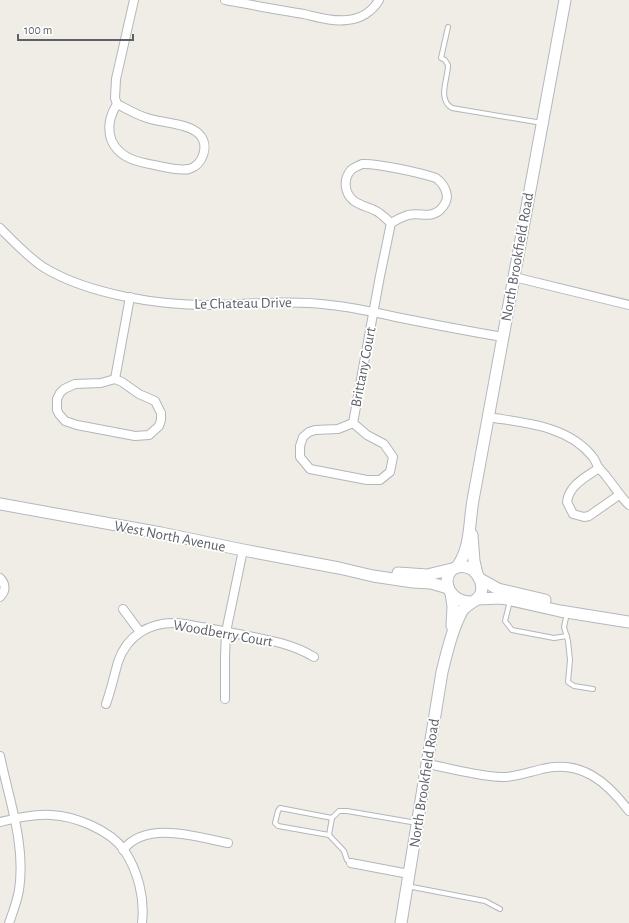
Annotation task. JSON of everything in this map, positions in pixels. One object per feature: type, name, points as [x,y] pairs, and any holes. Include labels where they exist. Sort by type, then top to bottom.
[{"type":"street","points":[[117,104],[111,114],[109,124],[110,133],[116,147],[126,156],[154,165],[182,169],[196,166],[200,161],[204,148],[203,140],[200,134],[183,126],[147,118],[117,104],[115,98],[116,78],[134,0]]},
{"type":"street","points":[[225,0],[323,18],[346,20],[358,18],[366,14],[379,0]]},
{"type":"street","name":"North Brookfield Road","points":[[455,568],[463,557],[465,550],[488,416],[565,0]]},
{"type":"street","points":[[362,164],[368,164],[431,176],[442,182],[445,188],[446,202],[438,212],[431,216],[409,215],[390,223],[381,214],[354,201],[349,196],[346,191],[346,181],[351,170],[362,164]]},
{"type":"street","name":"Brittany Court","points":[[353,423],[390,223]]},
{"type":"street","name":"Le Chateau Drive","points":[[0,228],[31,258],[43,267],[88,287],[130,297],[201,305],[292,302],[331,305],[503,337]]},
{"type":"street","points":[[514,277],[629,305]]},
{"type":"street","points":[[115,379],[130,297]]},
{"type":"street","points":[[115,379],[154,402],[161,413],[161,420],[158,426],[149,435],[135,436],[77,425],[65,421],[59,414],[57,410],[57,399],[60,392],[64,389],[75,384],[101,384],[115,379]]},
{"type":"street","points":[[488,416],[564,433],[585,448],[593,457],[599,468],[619,495],[629,505]]},
{"type":"street","name":"Brittany Court","points":[[353,423],[367,435],[384,444],[393,457],[390,472],[380,480],[367,480],[310,469],[300,457],[300,446],[303,437],[309,432],[315,430],[338,429],[353,423]]},
{"type":"street","points":[[599,468],[574,485],[570,491],[567,502],[573,514],[584,517],[589,516],[619,495]]},
{"type":"street","name":"West North Avenue","points":[[0,504],[160,533],[373,576],[431,583],[449,591]]},
{"type":"street","name":"North Brookfield Road","points":[[471,515],[474,561],[478,577]]},
{"type":"street","points":[[225,699],[226,632],[243,550]]},
{"type":"street","name":"West North Avenue","points":[[339,568],[422,575],[435,574],[455,568]]},
{"type":"street","points":[[589,615],[536,598],[498,589],[478,577],[469,568],[455,568],[448,575],[447,580],[449,591],[461,601],[500,598],[567,612],[629,622]]},
{"type":"street","points":[[474,601],[481,593],[482,588],[478,577]]},
{"type":"street","points":[[0,578],[5,588],[0,597]]},
{"type":"street","name":"North Brookfield Road","points":[[449,591],[453,600],[450,644]]},
{"type":"street","name":"North Brookfield Road","points":[[401,923],[442,672],[462,611],[466,606],[474,601]]},
{"type":"street","points":[[123,609],[140,632]]},
{"type":"street","name":"Woodberry Court","points":[[106,704],[118,662],[124,649],[140,632],[154,625],[165,622],[226,632],[291,646],[305,651],[314,657]]},
{"type":"street","points":[[0,756],[19,848],[20,880],[17,902],[9,923]]},
{"type":"street","points":[[428,764],[492,777],[513,776],[551,767],[570,768],[592,774],[602,781],[611,789],[629,811]]},
{"type":"street","points":[[0,822],[35,815],[52,815],[83,822],[97,828],[123,850],[135,872],[143,902],[142,923]]},
{"type":"street","points":[[123,850],[127,845],[143,835],[158,832],[228,843]]},
{"type":"street","points":[[351,864],[409,874]]},
{"type":"lane","points":[[448,27],[441,58],[445,60],[448,66],[444,94],[448,105],[452,108],[542,123]]},
{"type":"lane","points":[[510,600],[505,621],[512,630],[554,638],[567,636]]},
{"type":"lane","points":[[567,612],[564,627],[567,636],[570,660],[568,682],[574,686],[593,689]]},
{"type":"lane","points":[[332,818],[280,808],[275,823],[278,826],[329,836],[344,852],[347,860],[351,864]]},
{"type":"lane","points":[[329,836],[332,818],[339,812],[347,811],[418,823]]},
{"type":"lane","points":[[407,886],[485,901],[500,909]]}]
